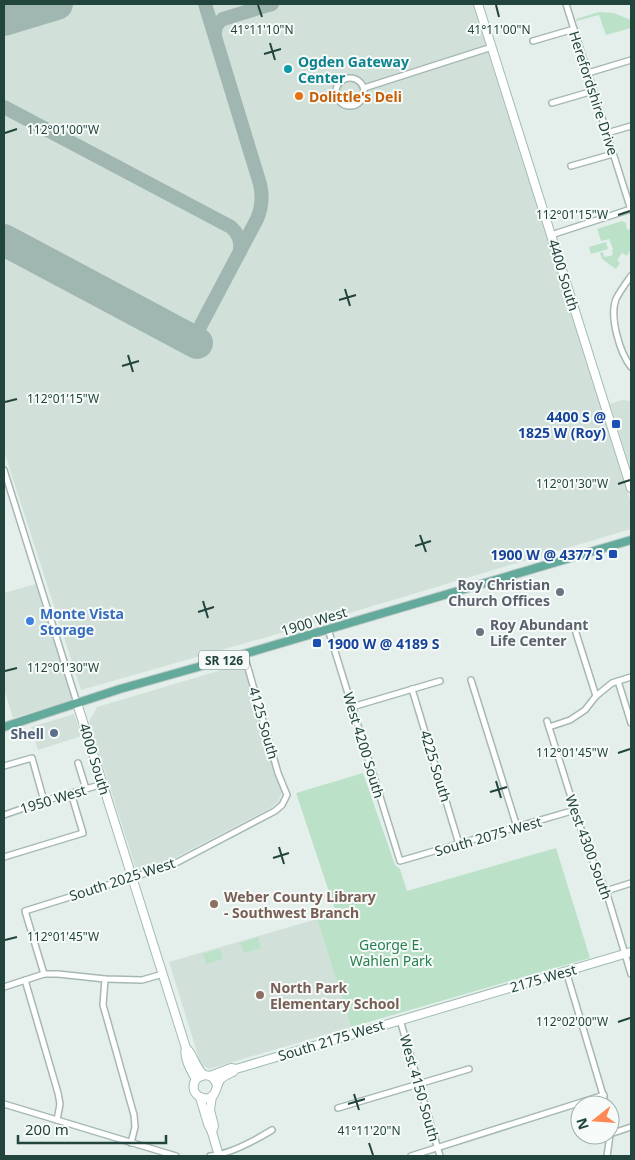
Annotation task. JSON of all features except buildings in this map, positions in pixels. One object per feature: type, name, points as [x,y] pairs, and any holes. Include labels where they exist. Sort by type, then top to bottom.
[{"type":"main road","name":"1900 West","points":[[4,727],[113,692],[631,540]]},
{"type":"street","name":"4400 South","points":[[478,4],[631,488]]},
{"type":"street","name":"Herefordshire Drive","points":[[566,4],[631,210]]},
{"type":"street","points":[[534,41],[574,29]]},
{"type":"street","points":[[364,88],[492,47]]},
{"type":"street","points":[[588,73],[631,60]]},
{"type":"street","points":[[344,79],[356,79],[364,88],[363,98],[357,104],[348,106],[337,98],[337,86],[344,79]]},
{"type":"street","points":[[552,103],[593,91]]},
{"type":"street","points":[[607,133],[631,126]]},
{"type":"street","points":[[571,166],[613,154]]},
{"type":"street","points":[[551,234],[631,210]]},
{"type":"street","points":[[631,276],[616,300],[614,312],[615,326],[624,357],[631,366]]},
{"type":"street","name":"4000 South","points":[[4,470],[163,974],[186,1048],[185,1052],[196,1079]]},
{"type":"street","name":"West 4200 South","points":[[328,629],[400,861]]},
{"type":"street","points":[[576,633],[596,696],[612,683],[631,677]]},
{"type":"street","name":"4125 South","points":[[244,654],[278,773],[285,791]]},
{"type":"street","points":[[471,680],[517,827]]},
{"type":"street","points":[[618,680],[631,723]]},
{"type":"street","points":[[352,707],[440,681]]},
{"type":"street","name":"4225 South","points":[[412,689],[459,844]]},
{"type":"street","name":"West 4300 South","points":[[596,696],[585,710],[570,720],[548,724],[587,848],[606,890],[628,953],[631,974]]},
{"type":"street","points":[[4,766],[32,758],[44,801]]},
{"type":"street","points":[[78,763],[86,789]]},
{"type":"street","name":"1950 West","points":[[4,815],[102,784]]},
{"type":"street","name":"South 2025 West","points":[[44,974],[25,911],[172,865],[275,811],[285,800],[287,795],[285,791]]},
{"type":"street","points":[[4,857],[83,833],[71,793]]},
{"type":"street","name":"South 2075 West","points":[[400,861],[575,810]]},
{"type":"street","points":[[606,890],[631,883]]},
{"type":"street","name":"2175 West","points":[[455,1004],[628,953]]},
{"type":"street","points":[[566,971],[604,1095]]},
{"type":"street","points":[[4,987],[44,974],[142,980],[163,974]]},
{"type":"street","points":[[105,979],[103,1005],[134,1115],[135,1127],[131,1143]]},
{"type":"street","points":[[25,980],[58,1093],[60,1104],[57,1120]]},
{"type":"street","name":"South 2175 West","points":[[207,1075],[231,1068],[236,1069],[455,1004]]},
{"type":"street","name":"West 4150 South","points":[[400,1020],[440,1156]]},
{"type":"street","name":"4000 South","points":[[186,1048],[191,1052],[195,1065],[201,1072],[207,1075]]},
{"type":"street","name":"South 2175 West","points":[[217,1085],[221,1078],[236,1069]]},
{"type":"street","points":[[338,1108],[469,1069]]},
{"type":"street","points":[[200,1097],[205,1099],[212,1096],[216,1091],[217,1085],[214,1079],[207,1075],[196,1079],[194,1087],[200,1097],[212,1132],[216,1156],[254,1142],[272,1130]]},
{"type":"street","points":[[212,1096],[210,1110],[214,1126],[212,1132]]},
{"type":"street","points":[[4,1104],[176,1156]]},
{"type":"street","points":[[412,1156],[570,1106]]},
{"type":"shaded area","points":[[4,4],[473,4],[631,503],[631,529],[316,623],[81,690],[4,451]]},
{"type":"shaded area","points":[[622,400],[631,401],[631,471],[610,404]]},
{"type":"shaded area","points":[[36,584],[72,700],[13,718],[4,689],[4,593]]},
{"type":"shaded area","points":[[245,663],[284,788],[278,802],[269,809],[173,859],[137,872],[89,722],[97,707]]},
{"type":"shaded area","points":[[74,714],[82,736],[38,750],[31,727]]},
{"type":"shaded area","name":"North Park Elementary School","points":[[317,919],[351,1027],[209,1069],[201,1065],[169,962]]},
{"type":"green space","points":[[599,12],[614,13],[631,20],[631,28],[606,35],[599,15],[576,21],[576,19]]},
{"type":"green space","points":[[622,221],[626,223],[627,230],[630,229],[631,249],[627,256],[622,253],[617,260],[620,263],[616,269],[602,259],[600,253],[603,252],[604,257],[613,255],[613,249],[609,239],[601,241],[597,229]]},
{"type":"green space","points":[[606,242],[608,249],[591,254],[589,247]]},
{"type":"green space","name":"George E. Wahlen Park","points":[[363,773],[395,865],[400,869],[407,891],[556,848],[590,958],[351,1027],[317,919],[336,913],[296,793]]},
{"type":"green space","points":[[258,937],[261,948],[244,953],[240,943]]},
{"type":"green space","points":[[220,949],[223,959],[206,964],[203,954]]},
{"type":"taxiway","points":[[193,340],[257,219],[262,197],[260,184],[205,4]]},
{"type":"taxiway","points":[[215,36],[216,26],[223,19],[272,4]]},
{"type":"taxiway","points":[[4,107],[231,227],[239,238],[240,251]]},
{"type":"runway","points":[[4,20],[57,4]]},
{"type":"runway","points":[[4,240],[197,343]]},
{"type":"place","name":"Ogden Gateway Center","points":[[288,69]]},
{"type":"place","name":"Dolittle's Deli","points":[[299,96]]},
{"type":"place","name":"4400 S @ 1825 W (Roy)","points":[[616,424]]},
{"type":"place","name":"1900 W @ 4377 S","points":[[613,554]]},
{"type":"place","name":"Roy Christian Church Offices","points":[[560,592]]},
{"type":"place","name":"Monte Vista Storage","points":[[30,621]]},
{"type":"place","name":"Roy Abundant Life Center","points":[[480,632]]},
{"type":"place","name":"1900 W @ 4189 S","points":[[317,643]]},
{"type":"place","name":"Shell","points":[[54,733]]},
{"type":"place","name":"Weber County Library - Southwest Branch","points":[[214,904]]},
{"type":"place","name":"North Park Elementary School","points":[[260,995]]}]
